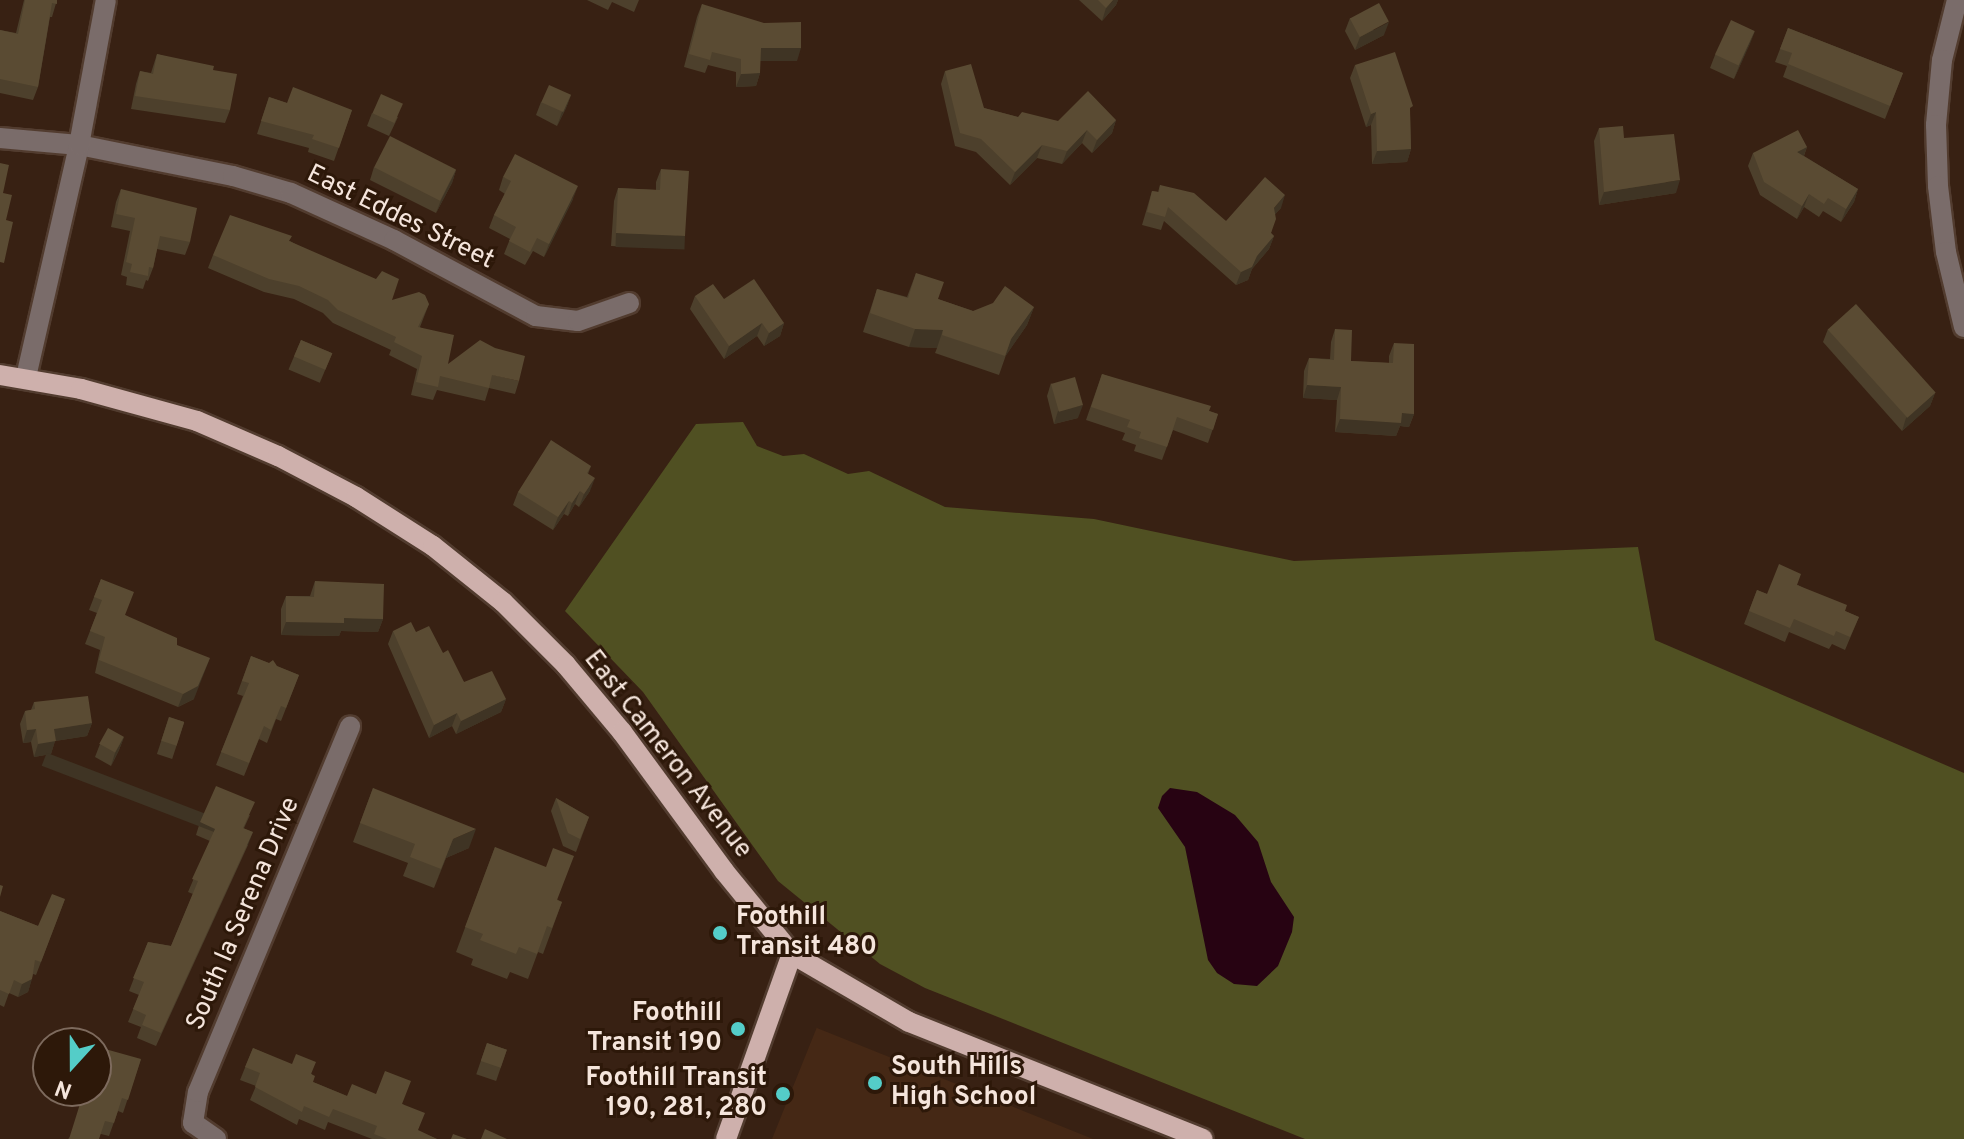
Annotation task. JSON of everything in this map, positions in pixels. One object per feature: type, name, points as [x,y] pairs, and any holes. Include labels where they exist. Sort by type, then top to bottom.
[{"type":"main road","name":"East Cameron Avenue","points":[[0,375],[26,377],[197,421],[278,456],[356,497],[433,546],[503,602],[566,665],[622,732],[724,871],[792,954],[909,1022],[1203,1139]]},
{"type":"main road","points":[[726,1139],[792,954]]},
{"type":"street","points":[[26,377],[79,145],[106,0]]},
{"type":"street","points":[[1957,0],[1942,60],[1936,125],[1945,247],[1956,306],[1964,327]]},
{"type":"street","name":"East Eddes Street","points":[[0,138],[79,145],[233,176],[291,193],[394,240],[536,316],[578,321],[629,303]]},
{"type":"street","name":"South la Serena Drive","points":[[216,1139],[193,1123],[198,1092],[350,726]]},
{"type":"shaded area","points":[[743,422],[757,446],[783,456],[804,454],[848,474],[869,471],[945,507],[1094,519],[1294,561],[1638,547],[1655,640],[1964,773],[1964,1139],[1305,1139],[925,988],[880,964],[778,881],[643,692],[565,611],[696,424]]},
{"type":"shaded area","points":[[1170,788],[1197,792],[1235,815],[1258,842],[1271,882],[1294,917],[1292,932],[1278,966],[1257,986],[1234,984],[1217,973],[1208,960],[1185,847],[1158,808],[1162,796]]},
{"type":"shaded area","name":"South Hills High School","points":[[817,1028],[1093,1139],[772,1139]]},
{"type":"building","points":[[25,0],[57,0],[57,4],[52,3],[38,87],[0,79],[0,30],[18,34]]},
{"type":"building","points":[[1098,0],[1113,0],[1106,8]]},
{"type":"building","points":[[1379,3],[1389,22],[1360,37],[1350,18]]},
{"type":"building","points":[[702,4],[764,23],[801,22],[801,48],[761,48],[760,73],[741,74],[741,59],[712,52],[710,60],[689,54]]},
{"type":"building","points":[[1731,20],[1755,31],[1739,65],[1715,54]]},
{"type":"building","points":[[1788,28],[1903,73],[1890,106],[1788,64],[1792,53],[1780,49]]},
{"type":"building","points":[[1395,52],[1413,106],[1410,108],[1411,149],[1377,151],[1376,112],[1371,114],[1355,65]]},
{"type":"building","points":[[157,54],[237,74],[230,110],[135,96],[140,71],[153,74]]},
{"type":"building","points":[[971,64],[984,108],[1018,117],[1022,112],[1058,121],[1088,91],[1116,120],[1097,140],[1087,130],[1067,151],[1042,145],[1015,172],[981,139],[960,133],[945,71]]},
{"type":"building","points":[[549,85],[571,95],[563,112],[541,102]]},
{"type":"building","points":[[293,87],[352,110],[339,148],[312,139],[314,135],[261,121],[269,97],[287,103]]},
{"type":"building","points":[[381,94],[403,104],[394,123],[372,113]]},
{"type":"building","points":[[1623,126],[1624,138],[1674,134],[1680,180],[1604,192],[1599,128]]},
{"type":"building","points":[[1798,130],[1807,147],[1797,152],[1858,189],[1846,209],[1828,198],[1824,204],[1809,194],[1802,206],[1764,182],[1753,153]]},
{"type":"building","points":[[390,136],[456,170],[440,201],[374,167]]},
{"type":"building","points":[[515,154],[578,186],[549,244],[537,238],[530,252],[509,241],[516,227],[494,215],[511,181],[503,177]]},
{"type":"building","points":[[0,163],[9,165],[3,193],[12,195],[6,220],[13,222],[4,263],[0,262]]},
{"type":"building","points":[[661,169],[689,171],[685,236],[616,233],[618,188],[660,190]]},
{"type":"building","points":[[1265,177],[1285,195],[1274,208],[1276,219],[1271,233],[1274,236],[1252,267],[1241,272],[1168,207],[1165,217],[1147,212],[1152,191],[1159,192],[1160,185],[1194,193],[1226,221]]},
{"type":"building","points":[[121,189],[197,208],[190,242],[160,236],[153,268],[149,267],[148,276],[130,272],[132,264],[126,262],[135,218],[116,214]]},
{"type":"building","points":[[230,215],[292,236],[289,241],[376,279],[382,271],[399,279],[392,300],[419,292],[425,295],[429,304],[418,327],[454,335],[448,364],[480,340],[495,348],[525,356],[519,381],[492,375],[489,388],[440,376],[438,387],[416,382],[422,356],[394,342],[396,337],[338,310],[328,300],[299,286],[269,279],[213,255]]},
{"type":"building","points":[[916,273],[944,282],[938,299],[973,311],[993,303],[1005,286],[1034,307],[1011,339],[1005,356],[942,335],[943,330],[915,329],[870,313],[877,289],[908,298]]},
{"type":"building","points":[[754,279],[784,323],[769,333],[762,323],[729,346],[695,296],[713,284],[724,299]]},
{"type":"building","points":[[1856,304],[1936,392],[1907,418],[1828,329]]},
{"type":"building","points":[[1335,329],[1352,330],[1351,361],[1393,363],[1394,343],[1414,344],[1414,414],[1402,413],[1401,423],[1340,419],[1341,387],[1307,385],[1309,358],[1334,360]]},
{"type":"building","points":[[301,340],[332,353],[325,370],[294,357]]},
{"type":"building","points":[[1102,374],[1211,406],[1209,411],[1218,414],[1213,430],[1177,417],[1167,447],[1139,438],[1141,432],[1127,427],[1130,420],[1091,407]]},
{"type":"building","points":[[1075,377],[1083,405],[1059,412],[1051,384]]},
{"type":"building","points":[[551,440],[591,466],[587,473],[595,478],[584,494],[580,491],[572,503],[569,501],[558,517],[518,492]]},
{"type":"building","points":[[1779,564],[1801,574],[1797,585],[1847,605],[1845,611],[1859,617],[1850,637],[1836,631],[1834,636],[1794,619],[1790,628],[1749,611],[1757,590],[1767,594]]},
{"type":"building","points":[[101,579],[134,592],[125,615],[177,638],[177,645],[210,658],[198,686],[183,694],[99,660],[105,637],[90,631],[102,600],[94,597]]},
{"type":"building","points":[[315,581],[384,584],[383,619],[344,618],[344,623],[286,622],[286,596],[314,597]]},
{"type":"building","points":[[411,622],[416,632],[429,626],[443,653],[448,650],[464,682],[492,671],[506,699],[461,721],[457,713],[434,725],[393,631]]},
{"type":"building","points":[[251,656],[269,663],[273,660],[277,666],[299,675],[286,708],[281,706],[271,730],[264,726],[249,763],[221,752],[249,683],[242,681]]},
{"type":"building","points":[[88,696],[92,723],[54,729],[56,741],[38,744],[36,729],[27,730],[25,711],[35,709],[34,702]]},
{"type":"building","points":[[169,717],[184,722],[176,746],[161,741]]},
{"type":"building","points":[[108,728],[124,737],[115,752],[99,744]]},
{"type":"building","points":[[216,786],[255,802],[243,828],[253,832],[161,1033],[142,1025],[146,1015],[133,1009],[144,982],[133,978],[148,942],[171,946],[198,881],[192,879],[215,829],[200,822]]},
{"type":"building","points":[[373,788],[476,829],[453,839],[441,869],[410,857],[415,844],[360,823]]},
{"type":"building","points":[[556,798],[589,817],[580,839],[568,833]]},
{"type":"building","points":[[495,847],[546,867],[553,848],[574,856],[557,900],[562,902],[552,928],[547,926],[537,954],[519,947],[516,954],[480,940],[483,934],[465,927]]},
{"type":"building","points":[[52,894],[65,899],[41,962],[35,960],[32,979],[22,984],[14,980],[9,994],[0,990],[0,911],[38,926]]},
{"type":"building","points":[[487,1043],[507,1050],[501,1068],[481,1061]]},
{"type":"building","points":[[253,1048],[292,1064],[296,1054],[316,1062],[311,1074],[315,1076],[313,1082],[347,1096],[352,1084],[376,1094],[385,1071],[411,1081],[402,1104],[425,1113],[418,1130],[437,1139],[387,1139],[374,1134],[377,1126],[333,1109],[329,1117],[304,1106],[302,1112],[255,1087],[260,1073],[245,1067]]},
{"type":"building","points":[[112,1051],[141,1059],[128,1100],[122,1098],[114,1123],[105,1121],[99,1139],[69,1139],[79,1107],[112,1107]]},
{"type":"building","points":[[485,1129],[507,1139],[481,1139]]},
{"type":"place","name":"Foothill Transit 480","points":[[720,933]]},
{"type":"place","name":"Foothill Transit 190","points":[[738,1029]]},
{"type":"place","name":"South Hills High School","points":[[875,1083]]},
{"type":"place","name":"Foothill Transit 190, 281, 280","points":[[783,1094]]}]
